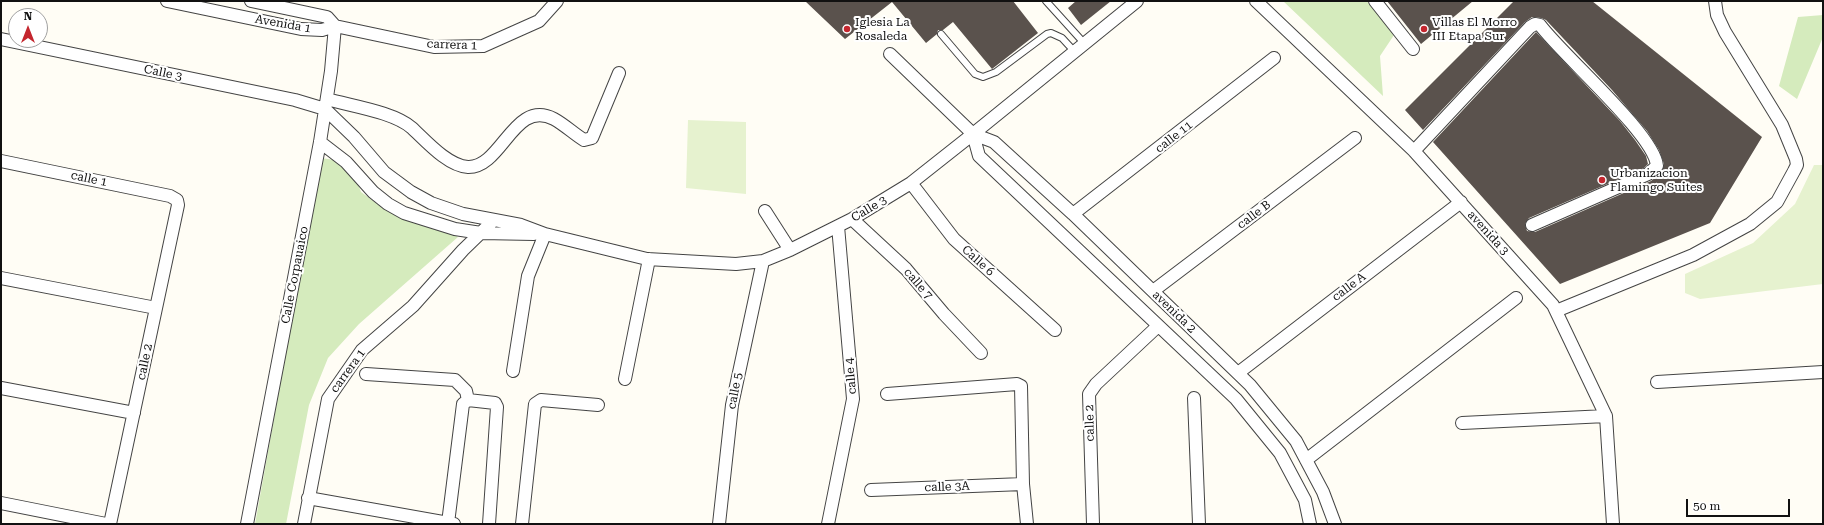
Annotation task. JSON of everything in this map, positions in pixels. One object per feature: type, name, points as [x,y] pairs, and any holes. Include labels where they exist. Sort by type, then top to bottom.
[{"type":"street","name":"Avenida 1","points":[[167,1],[301,29],[322,30],[336,26],[327,17],[251,1]]},
{"type":"street","name":"carrera 1","points":[[336,26],[434,47],[483,46],[539,21],[557,1]]},
{"type":"street","name":"Calle 3","points":[[545,234],[649,259],[736,264],[763,261],[790,250],[852,219],[911,183],[1137,1]]},
{"type":"street","name":"avenida 3","points":[[1256,1],[1414,151],[1553,305],[1606,416],[1613,524]]},
{"type":"street","points":[[1375,1],[1413,49]]},
{"type":"street","points":[[1556,311],[1693,256],[1750,224],[1777,202],[1794,171],[1796,159],[1782,125],[1725,32],[1717,15],[1715,1]]},
{"type":"street","points":[[1414,151],[1530,27],[1535,24],[1540,25],[1640,134],[1656,159],[1657,166],[1648,174],[1532,225]]},
{"type":"street","name":"Calle Corpauaico","points":[[246,524],[320,142],[336,26]]},
{"type":"street","name":"Calle 3","points":[[1,39],[296,100],[394,117],[412,128],[427,145],[442,155],[460,165],[474,166],[485,161],[518,125],[530,118],[541,116],[554,119],[584,140],[592,138],[618,73]]},
{"type":"street","points":[[890,54],[973,134],[979,156],[1236,399],[1280,453],[1305,500],[1310,524]]},
{"type":"street","name":"calle 11","points":[[1073,214],[1274,58]]},
{"type":"street","points":[[326,104],[384,172],[411,192],[431,203],[463,214],[521,226],[545,234]]},
{"type":"street","name":"avenida 2","points":[[973,134],[994,142],[1073,214],[1250,386],[1296,442],[1323,492],[1335,524]]},
{"type":"street","name":"calle B","points":[[1153,291],[1355,138]]},
{"type":"street","points":[[320,142],[346,162],[373,192],[388,204],[404,213],[435,224],[481,233],[545,234]]},
{"type":"street","name":"calle 1","points":[[1,161],[170,196],[177,200]]},
{"type":"street","name":"Calle 6","points":[[911,183],[954,239],[1055,330]]},
{"type":"street","name":"calle 2","points":[[110,524],[178,205],[177,200]]},
{"type":"street","name":"calle A","points":[[1238,374],[1461,202]]},
{"type":"street","points":[[765,211],[790,250]]},
{"type":"street","name":"calle 7","points":[[852,219],[906,269],[958,330],[981,353]]},
{"type":"street","name":"carrera 1","points":[[304,524],[328,399],[362,350],[413,306],[463,250],[494,220]]},
{"type":"street","name":"calle 4","points":[[828,524],[853,399],[838,226]]},
{"type":"street","points":[[513,371],[528,276],[545,234]]},
{"type":"street","points":[[625,379],[649,259]]},
{"type":"street","name":"calle 5","points":[[719,524],[732,405],[763,261]]},
{"type":"street","points":[[1,278],[156,308]]},
{"type":"street","points":[[1306,460],[1516,298]]},
{"type":"street","name":"calle 2","points":[[1093,524],[1089,394],[1096,384],[1158,326]]},
{"type":"street","points":[[1657,382],[1823,372]]},
{"type":"street","points":[[366,374],[454,380],[466,391],[468,400]]},
{"type":"street","points":[[887,394],[1017,384],[1021,386],[1023,484],[1027,524]]},
{"type":"street","points":[[1,388],[134,413]]},
{"type":"street","points":[[1194,398],[1199,524]]},
{"type":"street","points":[[308,498],[451,523],[463,404],[468,400],[490,401],[495,403],[497,407],[489,524]]},
{"type":"street","points":[[522,524],[535,404],[541,400],[598,405]]},
{"type":"street","points":[[1462,423],[1606,416]]},
{"type":"street","name":"calle 3A","points":[[872,490],[1023,484]]},
{"type":"street","points":[[1,503],[106,524]]},
{"type":"lane","points":[[1046,1],[1084,43]]},
{"type":"lane","points":[[941,34],[975,74],[983,77],[996,72],[1047,34],[1051,33],[1062,38],[1074,51]]},
{"type":"green space","points":[[1283,1],[1367,1],[1394,35],[1380,56],[1383,96]]},
{"type":"green space","points":[[1823,15],[1823,37],[1797,99],[1779,86],[1798,17]]},
{"type":"green space","points":[[688,120],[746,122],[746,194],[686,188]]},
{"type":"green space","points":[[321,158],[343,161],[357,181],[361,192],[387,211],[403,218],[447,231],[458,237],[359,324],[328,358],[309,405],[286,524],[255,524]]},
{"type":"green space","points":[[1814,165],[1823,165],[1823,284],[1700,299],[1685,293],[1685,274],[1753,243],[1795,204]]},
{"type":"building","points":[[805,1],[1013,1],[1038,33],[992,69],[953,22],[943,30],[938,30],[937,34],[926,43],[892,2],[845,39]]},
{"type":"building","points":[[1076,1],[1111,1],[1081,25],[1068,8]]},
{"type":"building","name":"Villas El Morro III Etapa Sur","points":[[1387,1],[1473,1],[1421,44]]},
{"type":"building","name":"Urbanizacion Flamingo Suites","points":[[1514,1],[1592,1],[1762,137],[1710,223],[1560,284],[1433,142],[1536,32],[1620,121],[1646,156],[1648,164],[1644,168],[1529,218],[1525,224],[1527,231],[1535,232],[1651,181],[1662,172],[1664,164],[1659,150],[1647,131],[1612,90],[1546,20],[1541,18],[1532,17],[1525,22],[1423,130],[1405,110]]},
{"type":"place","name":"Iglesia La Rosaleda","points":[[847,29]]},
{"type":"place","name":"Villas El Morro III Etapa Sur","points":[[1424,29]]},
{"type":"place","name":"Urbanizacion Flamingo Suites","points":[[1602,180]]}]
